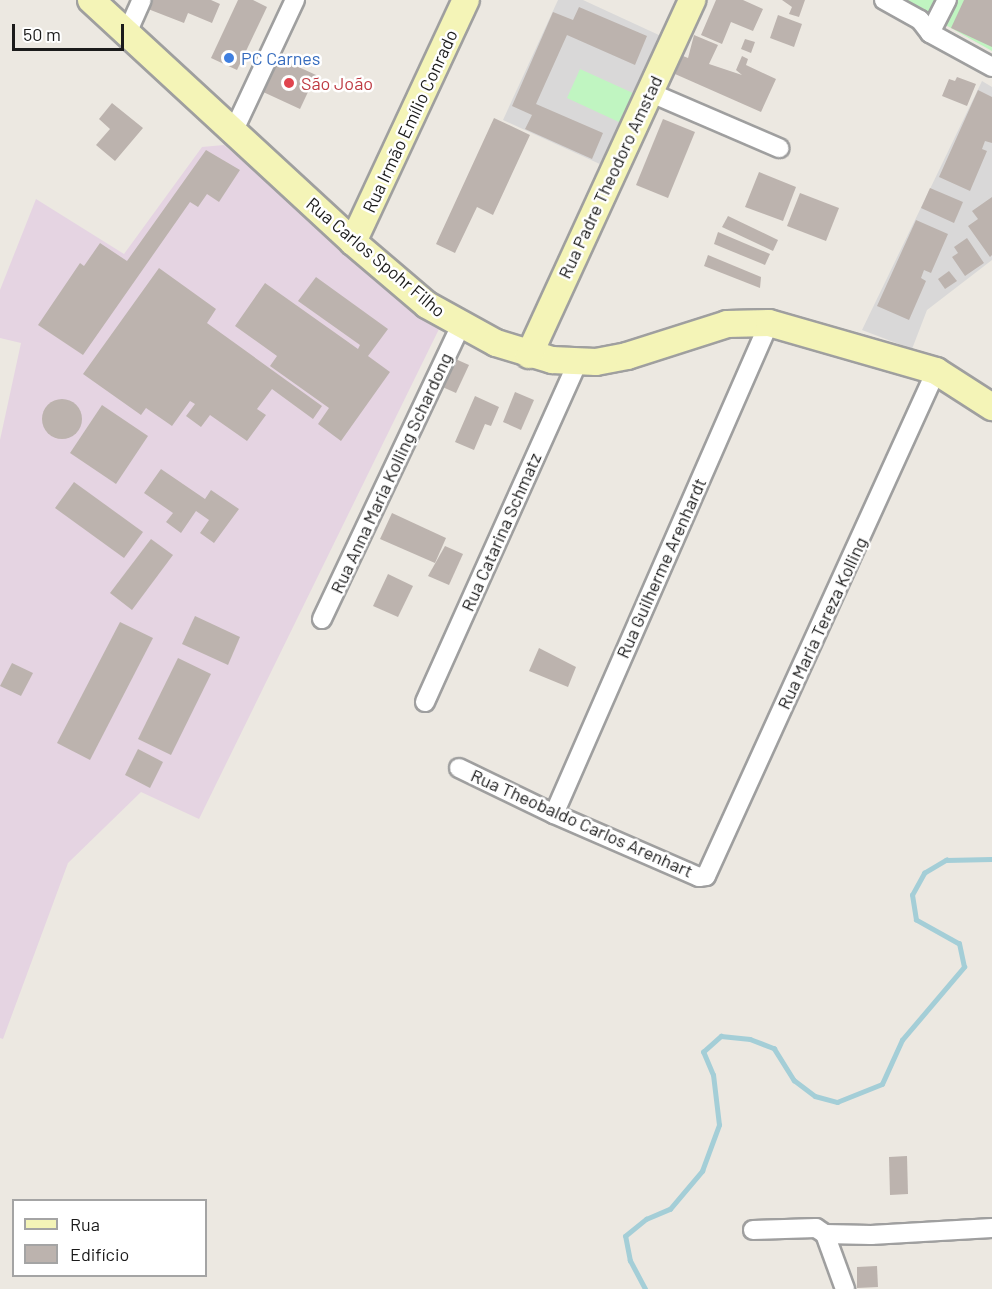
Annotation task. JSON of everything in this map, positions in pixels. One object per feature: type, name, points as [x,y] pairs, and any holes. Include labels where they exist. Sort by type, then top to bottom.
[{"type":"main road","name":"Rua Irmão Emílio Conrado","points":[[353,242],[466,0]]},
{"type":"main road","name":"Rua Padre Theodoro Amstad","points":[[529,355],[692,0]]},
{"type":"main road","name":"Rua Carlos Spohr Filho","points":[[93,1],[353,242],[427,305],[460,327],[529,355],[578,362],[627,356],[727,324],[769,323],[936,371],[992,407]]},
{"type":"street","points":[[127,33],[142,0]]},
{"type":"street","points":[[234,130],[295,0]]},
{"type":"street","points":[[884,0],[920,20],[930,33],[992,67]]},
{"type":"street","points":[[930,33],[947,0]]},
{"type":"street","points":[[649,92],[779,148]]},
{"type":"street","name":"Rua Guilherme Arenhardt","points":[[554,814],[769,323]]},
{"type":"street","name":"Rua Anna Maria Kolling Schardong","points":[[322,619],[460,327]]},
{"type":"street","name":"Rua Catarina Schmatz","points":[[425,702],[578,362]]},
{"type":"street","name":"Rua Maria Tereza Kolling","points":[[706,876],[936,371]]},
{"type":"street","name":"Rua Theobaldo Carlos Arenhart","points":[[459,768],[554,814],[699,877],[706,876]]},
{"type":"street","points":[[753,1230],[816,1228],[825,1234],[992,1228]]},
{"type":"street","points":[[825,1234],[845,1289]]},
{"type":"shaded area","points":[[558,0],[583,0],[661,36],[602,165],[503,120]]},
{"type":"shaded area","points":[[982,81],[992,87],[992,260],[927,310],[912,349],[862,330]]},
{"type":"shaded area","points":[[224,145],[439,329],[199,819],[141,792],[68,863],[3,1039],[0,1038],[0,440],[21,343],[0,338],[0,290],[36,199],[124,254],[202,147]]},
{"type":"green space","points":[[900,0],[992,0],[992,51],[951,28]]},
{"type":"green space","points":[[580,69],[635,94],[621,123],[567,98]]},
{"type":"building","points":[[152,0],[211,0],[220,4],[212,23],[188,13],[184,23],[148,9]]},
{"type":"building","points":[[238,0],[253,0],[267,7],[237,70],[211,58]]},
{"type":"building","points":[[716,0],[743,0],[763,9],[753,31],[731,22],[722,44],[701,35]]},
{"type":"building","points":[[782,0],[805,0],[799,17],[789,14],[792,7]]},
{"type":"building","points":[[964,0],[992,0],[992,47],[951,28]]},
{"type":"building","points":[[579,7],[647,36],[635,65],[567,35],[536,104],[603,133],[592,159],[525,129],[532,115],[512,106],[553,12],[573,20]]},
{"type":"building","points":[[778,15],[802,24],[794,47],[770,38]]},
{"type":"building","points":[[694,35],[718,45],[709,64],[742,75],[736,70],[742,56],[748,59],[746,65],[776,79],[761,112],[675,74],[683,56],[688,58]]},
{"type":"building","points":[[745,39],[755,42],[751,53],[741,49]]},
{"type":"building","name":"São João","points":[[277,57],[316,75],[300,109],[261,91]]},
{"type":"building","points":[[957,77],[976,84],[967,106],[942,96],[949,79],[955,81]]},
{"type":"building","points":[[978,90],[992,97],[992,143],[985,141],[982,149],[987,151],[970,191],[939,177]]},
{"type":"building","points":[[112,103],[143,128],[115,161],[96,145],[110,129],[99,119]]},
{"type":"building","points":[[494,118],[530,135],[493,215],[477,207],[455,253],[436,244]]},
{"type":"building","points":[[663,119],[695,132],[668,198],[636,185]]},
{"type":"building","points":[[206,150],[240,170],[219,202],[207,194],[198,207],[190,202],[83,355],[38,325],[80,263],[84,266],[100,243],[127,261]]},
{"type":"building","points":[[759,172],[796,187],[783,221],[745,207]]},
{"type":"building","points":[[930,188],[963,202],[954,223],[921,208]]},
{"type":"building","points":[[800,193],[839,208],[826,241],[787,226]]},
{"type":"building","points":[[992,197],[992,255],[990,257],[968,226],[978,219],[972,211]]},
{"type":"building","points":[[728,216],[778,240],[773,251],[722,227]]},
{"type":"building","points":[[916,220],[948,234],[931,273],[924,270],[921,278],[926,281],[909,320],[877,306]]},
{"type":"building","points":[[718,232],[770,254],[765,265],[714,244]]},
{"type":"building","points":[[967,238],[984,263],[965,276],[952,257],[958,253],[954,247]]},
{"type":"building","points":[[708,255],[761,277],[760,288],[704,266]]},
{"type":"building","points":[[159,268],[216,309],[207,323],[322,406],[313,419],[272,389],[257,409],[266,415],[247,441],[210,415],[201,427],[186,416],[195,404],[190,401],[172,426],[146,408],[141,415],[83,374]]},
{"type":"building","points":[[949,271],[957,281],[945,289],[938,279]]},
{"type":"building","points":[[316,277],[388,329],[368,356],[390,372],[341,441],[318,424],[329,408],[270,366],[277,356],[235,326],[265,283],[358,349],[360,345],[298,301]]},
{"type":"building","points":[[451,357],[469,365],[456,393],[438,385]]},
{"type":"building","points":[[515,392],[534,400],[521,430],[503,422]]},
{"type":"building","points":[[475,396],[499,407],[491,426],[485,424],[474,450],[455,442]]},
{"type":"building","points":[[62,399],[76,405],[82,419],[76,433],[62,439],[48,433],[42,419],[48,405]]},
{"type":"building","points":[[102,405],[148,436],[116,484],[70,453]]},
{"type":"building","points":[[161,469],[205,499],[211,490],[239,509],[214,543],[200,533],[209,520],[196,511],[181,533],[166,522],[173,513],[144,493]]},
{"type":"building","points":[[74,482],[143,532],[124,558],[55,508]]},
{"type":"building","points":[[392,513],[446,538],[435,563],[380,539]]},
{"type":"building","points":[[151,539],[173,555],[132,610],[110,593]]},
{"type":"building","points":[[445,546],[463,554],[449,585],[428,576]]},
{"type":"building","points":[[388,574],[413,586],[398,617],[373,606]]},
{"type":"building","points":[[195,616],[240,637],[228,665],[182,644]]},
{"type":"building","points":[[120,622],[153,638],[90,760],[57,743]]},
{"type":"building","points":[[539,648],[576,667],[568,687],[529,671]]},
{"type":"building","points":[[178,658],[211,674],[171,755],[138,739]]},
{"type":"building","points":[[12,663],[33,673],[21,696],[0,686]]},
{"type":"building","points":[[138,749],[163,762],[150,788],[125,775]]},
{"type":"building","points":[[907,1156],[908,1194],[890,1195],[889,1157]]},
{"type":"building","points":[[877,1266],[878,1287],[857,1288],[857,1267]]},
{"type":"waterway","points":[[645,1289],[630,1261],[625,1236],[646,1219],[670,1209],[702,1171],[719,1125],[713,1075],[703,1052],[721,1036],[750,1039],[774,1048],[794,1080],[815,1096],[837,1102],[882,1084],[902,1040],[964,967],[959,944],[916,920],[912,895],[924,873],[946,860],[992,859]]},
{"type":"place","name":"PC Carnes","points":[[229,58]]},
{"type":"place","name":"São João","points":[[289,83]]}]
